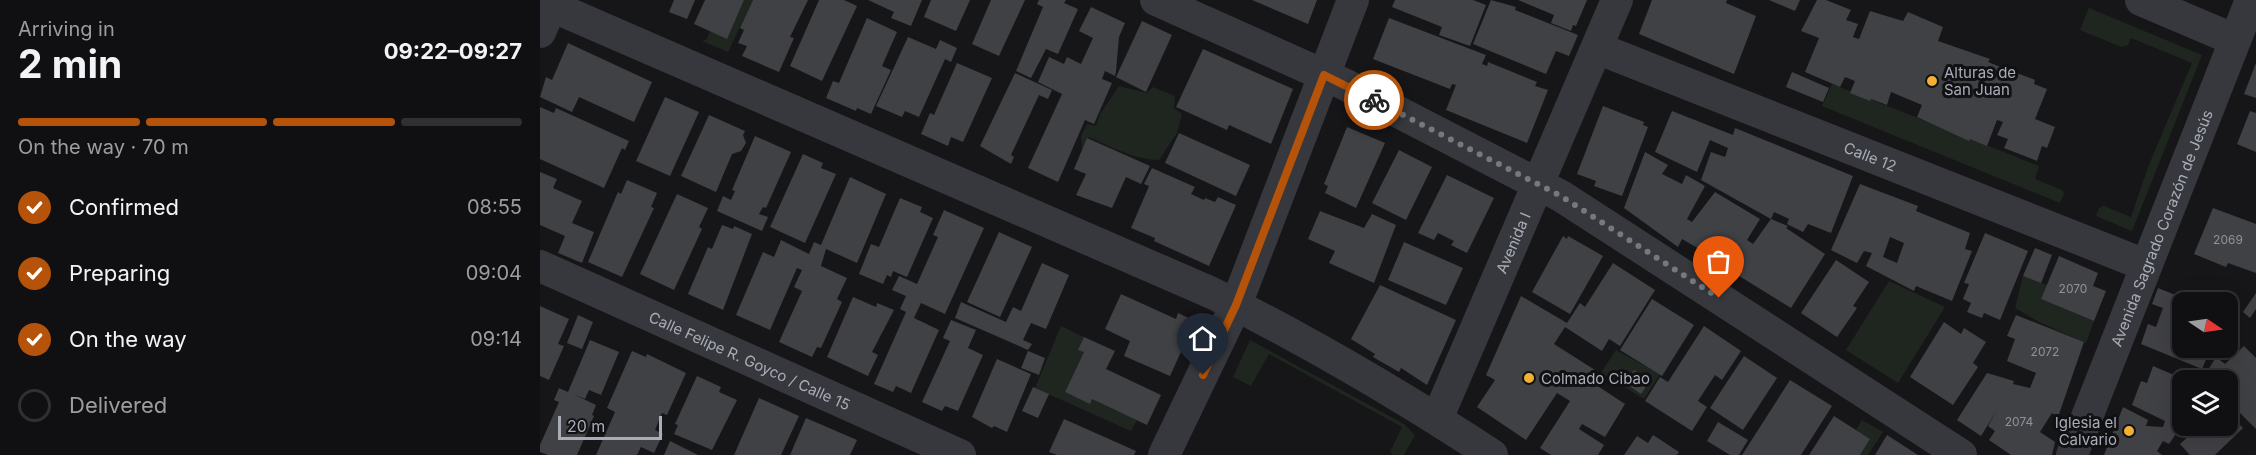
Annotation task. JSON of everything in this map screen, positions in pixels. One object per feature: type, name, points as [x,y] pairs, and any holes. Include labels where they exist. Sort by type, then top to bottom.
[{"type":"street","points":[[1156,0],[1324,75],[1538,183],[1961,455]]},
{"type":"street","points":[[1164,455],[1236,305],[1353,0]]},
{"type":"street","name":"Avenida I","points":[[1437,419],[1617,0]]},
{"type":"street","points":[[2140,0],[2235,40]]},
{"type":"street","name":"Avenida Sagrado Corazón de Jesús","points":[[2072,455],[2251,0]]},
{"type":"street","points":[[546,10],[1236,305],[1437,419],[1492,455]]},
{"type":"street","name":"Calle 12","points":[[1597,48],[2145,265]]},
{"type":"street","name":"Calle Felipe R. Goyco / Calle 15","points":[[540,267],[960,455]]},
{"type":"shaded area","points":[[744,0],[753,0],[728,52],[702,41],[707,39],[710,31],[727,38]]},
{"type":"shaded area","points":[[2089,8],[2202,55],[2132,231],[2096,216],[2099,208],[2104,206],[2131,217],[2148,167],[2192,63],[2131,38],[2128,45],[2121,47],[2080,30]]},
{"type":"shaded area","points":[[1832,84],[2039,166],[2035,179],[2062,190],[2064,194],[2060,203],[1822,106]]},
{"type":"shaded area","points":[[1119,86],[1147,93],[1153,87],[1175,96],[1174,108],[1182,114],[1177,133],[1159,160],[1133,155],[1089,137],[1082,150],[1081,136],[1087,124],[1096,126],[1100,114]]},
{"type":"shaded area","points":[[2023,276],[2047,285],[2041,299],[2094,321],[2086,343],[2039,322],[2015,308]]},
{"type":"shaded area","points":[[1889,281],[1945,307],[1898,383],[1846,350]]},
{"type":"shaded area","points":[[1061,326],[1084,337],[1079,349],[1084,352],[1065,392],[1090,403],[1092,399],[1137,420],[1131,431],[1035,388]]},
{"type":"shaded area","points":[[1250,340],[1404,424],[1415,435],[1404,455],[1393,455],[1390,452],[1402,427],[1269,354],[1251,386],[1233,377]]},
{"type":"shaded area","points":[[1616,350],[1660,374],[1644,399],[1601,373]]},
{"type":"shaded area","points":[[1862,420],[1883,432],[1868,455],[1860,455],[1870,439],[1856,430]]},
{"type":"building","points":[[674,0],[695,0],[687,19],[669,12]]},
{"type":"building","points":[[705,0],[744,0],[727,39],[694,24]]},
{"type":"building","points":[[753,0],[808,0],[790,37],[794,38],[779,72],[742,56],[747,46],[738,43],[744,30],[740,28]]},
{"type":"building","points":[[819,0],[844,0],[857,6],[822,81],[790,66]]},
{"type":"building","points":[[868,0],[922,0],[911,26],[891,18],[894,12]]},
{"type":"building","points":[[931,0],[970,0],[956,31],[924,17]]},
{"type":"building","points":[[991,0],[1025,0],[999,56],[972,44]]},
{"type":"building","points":[[1039,0],[1066,0],[1064,3],[1078,9],[1058,54],[1046,49],[1031,78],[1016,71],[1043,7],[1037,4]]},
{"type":"building","points":[[1252,0],[1317,0],[1308,24]]},
{"type":"building","points":[[1395,0],[1473,0],[1486,5],[1470,46],[1439,35],[1442,27],[1392,7]]},
{"type":"building","points":[[1491,0],[1516,7],[1515,10],[1578,35],[1569,56],[1556,51],[1546,74],[1473,44]]},
{"type":"building","points":[[1518,0],[1587,0],[1576,26],[1573,25],[1571,31],[1551,23],[1554,15]]},
{"type":"building","points":[[1652,0],[1727,0],[1726,3],[1756,16],[1734,74],[1639,34]]},
{"type":"building","points":[[1769,0],[1800,0],[1795,11]]},
{"type":"building","name":"Alturas de San Juan","points":[[1817,0],[1826,0],[1851,10],[1846,20],[1858,24],[1853,37],[1859,39],[1870,11],[1903,21],[1908,12],[1943,27],[1938,41],[1990,59],[1988,62],[2003,68],[1999,77],[2010,81],[2014,72],[2035,80],[2034,84],[2047,89],[2035,119],[2055,127],[2047,148],[2042,146],[2037,161],[2004,148],[2008,139],[1997,135],[2003,122],[1997,120],[1987,146],[1970,139],[1969,141],[1917,117],[1922,105],[1891,92],[1887,105],[1871,99],[1870,101],[1850,93],[1855,81],[1845,77],[1840,87],[1805,72],[1819,38],[1801,31]]},
{"type":"building","points":[[1091,7],[1125,23],[1119,37],[1116,71],[1115,76],[1105,71],[1102,79],[1112,83],[1094,124],[1085,120],[1058,182],[1028,168],[1062,94],[1038,82],[1049,57],[1064,64],[1067,57],[1081,64],[1093,38],[1079,31]]},
{"type":"building","points":[[867,18],[897,32],[882,66],[891,70],[871,114],[857,108],[856,111],[826,98],[833,81],[839,83]]},
{"type":"building","points":[[1389,18],[1486,55],[1482,64],[1487,66],[1488,62],[1537,82],[1535,86],[1548,90],[1527,143],[1446,110],[1456,85],[1452,84],[1450,89],[1373,59]]},
{"type":"building","points":[[1142,21],[1172,35],[1146,92],[1116,77]]},
{"type":"building","points":[[908,37],[936,49],[940,40],[957,48],[951,62],[945,59],[919,117],[905,111],[902,117],[876,106]]},
{"type":"building","points":[[568,43],[652,82],[634,122],[579,97],[572,112],[540,97],[546,77],[552,80]]},
{"type":"building","points":[[1203,49],[1293,89],[1271,144],[1229,125],[1227,130],[1176,107]]},
{"type":"building","points":[[957,63],[992,78],[963,142],[951,137],[948,146],[921,134],[930,113],[934,115]]},
{"type":"building","points":[[2256,63],[2256,98],[2244,94]]},
{"type":"building","points":[[1792,72],[1829,88],[1823,102],[1786,87]]},
{"type":"building","points":[[1015,73],[1052,90],[1048,99],[1039,95],[1011,155],[1014,157],[1011,164],[980,146]]},
{"type":"building","points":[[665,97],[699,112],[670,176],[636,161]]},
{"type":"building","points":[[1603,106],[1644,122],[1643,125],[1648,127],[1622,196],[1594,186],[1596,181],[1577,174]]},
{"type":"building","points":[[540,107],[554,113],[556,108],[629,141],[625,150],[622,148],[604,188],[540,159]]},
{"type":"building","points":[[1672,111],[1733,135],[1735,128],[1853,176],[1831,233],[1808,224],[1803,232],[1787,224],[1789,219],[1774,212],[1771,219],[1701,180],[1711,152],[1725,157],[1728,148],[1710,140],[1697,172],[1655,152]]},
{"type":"building","points":[[2250,111],[2256,113],[2256,152],[2237,144]]},
{"type":"building","points":[[709,115],[745,131],[743,135],[746,143],[741,151],[732,154],[716,192],[681,176]]},
{"type":"building","points":[[1347,127],[1385,143],[1356,208],[1325,193],[1328,186],[1324,184]]},
{"type":"building","points":[[1179,133],[1250,165],[1236,196],[1165,163]]},
{"type":"building","points":[[755,136],[791,152],[766,208],[763,207],[759,214],[768,217],[762,231],[717,211],[723,196],[731,200],[735,191],[732,190]]},
{"type":"building","points":[[1087,138],[1150,166],[1141,184],[1126,177],[1112,208],[1076,195],[1086,174],[1074,169]]},
{"type":"building","points":[[1399,150],[1432,167],[1406,220],[1372,203]]},
{"type":"building","points":[[1645,152],[1668,165],[1662,174],[1682,184],[1686,175],[1705,186],[1687,219],[1692,222],[1715,192],[1760,219],[1747,240],[1753,244],[1771,219],[1788,226],[1786,228],[1825,254],[1791,308],[1736,274],[1737,271],[1682,239],[1678,247],[1624,208]]},
{"type":"building","points":[[803,154],[823,163],[821,168],[836,174],[805,243],[770,227]]},
{"type":"building","points":[[1152,168],[1195,187],[1191,194],[1204,200],[1205,198],[1215,202],[1218,197],[1236,205],[1209,266],[1131,228],[1149,186],[1144,184]]},
{"type":"building","points":[[540,172],[557,179],[553,188],[582,201],[572,223],[594,232],[582,263],[558,253],[565,236],[540,225]]},
{"type":"building","points":[[1447,175],[1494,198],[1467,253],[1451,245],[1454,241],[1438,233],[1434,240],[1418,233]]},
{"type":"building","points":[[850,177],[886,194],[857,263],[826,249],[821,266],[847,278],[837,299],[842,302],[821,348],[817,347],[812,357],[779,342],[802,291],[794,287],[802,270],[797,268],[770,330],[736,315],[763,252],[774,257],[781,240],[809,254],[814,242],[821,245]]},
{"type":"building","points":[[627,180],[657,193],[651,207],[654,208],[622,277],[588,262],[618,192],[621,194]]},
{"type":"building","points":[[1860,184],[1918,206],[1916,211],[1970,233],[1965,249],[1972,251],[1952,301],[1916,286],[1914,291],[1866,266],[1872,253],[1864,251],[1857,263],[1831,250]],"holes":[[[1890,237],[1904,243],[1897,263],[1883,257]]]},
{"type":"building","points":[[677,194],[708,208],[699,227],[702,229],[674,290],[640,274]]},
{"type":"building","points":[[900,198],[922,207],[920,212],[933,218],[907,277],[893,271],[891,277],[887,275],[883,284],[859,274],[871,244],[879,247]]},
{"type":"building","points":[[2213,208],[2256,224],[2256,273],[2228,263],[2226,267],[2194,254]]},
{"type":"building","points":[[944,210],[984,228],[945,314],[921,303],[914,318],[939,330],[911,393],[896,386],[893,392],[874,384],[906,312],[900,309],[906,296],[892,290],[899,276],[917,284],[938,237],[933,235]]},
{"type":"building","points":[[1320,211],[1364,228],[1372,214],[1396,225],[1374,283],[1329,263],[1335,251],[1308,239]]},
{"type":"building","points":[[722,225],[733,229],[734,226],[752,234],[723,310],[688,294],[708,247],[712,249]]},
{"type":"building","points":[[999,232],[1032,247],[1000,317],[967,302]]},
{"type":"building","points":[[1985,233],[2028,251],[2000,320],[1984,313],[1982,318],[1967,312],[1971,303],[1963,299],[1969,284],[1964,283]]},
{"type":"building","points":[[1563,236],[1567,239],[1568,236],[1603,256],[1570,314],[1532,292]]},
{"type":"building","points":[[1404,242],[1463,268],[1446,305],[1388,280]]},
{"type":"building","points":[[2035,248],[2052,255],[2041,283],[2023,276]]},
{"type":"building","points":[[2059,256],[2098,273],[2093,286],[2106,291],[2094,321],[2041,299]]},
{"type":"building","points":[[1836,260],[1869,282],[1853,306],[1857,308],[1837,337],[1801,313]]},
{"type":"building","points":[[1042,263],[1069,275],[1046,329],[1031,323],[1023,340],[1032,344],[1028,350],[955,318],[961,302],[1006,322],[1013,307],[1021,311]]},
{"type":"building","points":[[1613,263],[1655,290],[1620,346],[1609,339],[1602,351],[1565,327],[1554,344],[1595,370],[1590,377],[1595,380],[1593,383],[1625,404],[1605,437],[1582,424],[1579,429],[1604,445],[1598,455],[1551,455],[1540,448],[1570,401],[1557,393],[1526,440],[1477,407],[1495,380],[1486,375],[1521,296],[1567,323],[1580,303],[1585,307]]},
{"type":"building","points":[[1380,285],[1456,320],[1427,385],[1401,368],[1399,372],[1373,357],[1375,354],[1351,339]]},
{"type":"building","points":[[2158,288],[2172,294],[2172,357],[2141,344],[2148,324],[2156,327],[2163,308],[2152,304]]},
{"type":"building","points":[[2256,293],[2256,309],[2250,318],[2243,312]]},
{"type":"building","points":[[1121,294],[1176,319],[1178,313],[1195,321],[1170,376],[1124,356],[1130,341],[1105,329]]},
{"type":"building","points":[[853,297],[876,307],[877,303],[894,310],[872,352],[878,355],[868,376],[827,357]]},
{"type":"building","points":[[1652,299],[1694,325],[1662,376],[1620,350]]},
{"type":"building","points":[[540,306],[569,319],[558,344],[564,346],[549,380],[540,376]]},
{"type":"building","points":[[578,315],[593,322],[582,349],[567,343]]},
{"type":"building","points":[[2016,315],[2084,342],[2058,417],[2052,413],[2040,432],[2055,442],[2052,455],[2011,455],[1989,440],[1995,431],[1988,426],[1997,410],[1981,436],[1957,420],[1987,373],[2014,381],[2013,384],[2030,388],[2036,373],[2007,361],[2015,339],[2007,336]]},
{"type":"building","points":[[951,320],[976,330],[968,348],[983,355],[958,411],[945,406],[942,411],[922,402],[950,341],[943,338]]},
{"type":"building","points":[[1944,322],[1961,334],[1964,328],[1986,342],[1973,363],[1978,367],[1953,405],[1910,377]]},
{"type":"building","points":[[1704,326],[1741,351],[1722,380],[1715,375],[1698,401],[1707,407],[1692,431],[1645,401],[1660,377],[1668,382]]},
{"type":"building","points":[[1084,337],[1115,351],[1106,369],[1161,395],[1147,425],[1092,399],[1090,404],[1065,392],[1084,352],[1078,350]]},
{"type":"building","points":[[590,340],[619,352],[601,395],[589,390],[585,399],[573,394],[596,405],[592,415],[594,416],[577,455],[548,455],[540,452],[540,445],[559,402],[554,400],[559,388],[568,392]]},
{"type":"building","points":[[2244,346],[2256,358],[2256,429],[2238,411],[2238,370],[2208,370],[2215,358],[2225,364],[2231,358],[2238,358],[2238,352]]},
{"type":"building","points":[[632,351],[646,357],[647,354],[686,373],[667,415],[662,413],[655,430],[663,434],[654,453],[641,447],[637,455],[596,455],[615,412],[607,408]]},
{"type":"building","points":[[1028,351],[1045,358],[1039,375],[1021,368]]},
{"type":"building","points":[[1744,356],[1777,378],[1743,430],[1710,408]]},
{"type":"building","points":[[2175,358],[2207,358],[2202,369]]},
{"type":"building","points":[[997,359],[1031,374],[1007,432],[994,426],[992,428],[972,417]]},
{"type":"building","points":[[2153,366],[2172,374],[2172,436],[2174,436],[2169,444],[2163,441],[2157,451],[2162,455],[2104,455],[2123,407],[2148,420],[2146,426],[2163,427],[2165,421],[2132,405],[2141,381],[2147,383]]},
{"type":"building","points":[[1634,370],[1650,381],[1641,394],[1625,383]]},
{"type":"building","points":[[697,376],[721,387],[719,392],[737,400],[712,450],[674,434],[678,425],[675,424]]},
{"type":"building","points":[[1790,380],[1832,406],[1801,455],[1742,455]]},
{"type":"building","points":[[1033,387],[1049,394],[1038,418],[1022,411]]},
{"type":"building","points":[[759,398],[799,416],[781,455],[734,455]]},
{"type":"building","points":[[1834,416],[1870,439],[1860,455],[1809,455]]},
{"type":"building","points":[[806,418],[857,440],[850,455],[790,455]]},
{"type":"building","points":[[1064,419],[1136,451],[1134,455],[1057,455],[1049,452]]},
{"type":"building","points":[[1718,422],[1748,440],[1739,455],[1730,455],[1707,441]]},
{"type":"building","points":[[2238,423],[2243,428],[2238,433]]},
{"type":"building","points":[[1653,435],[1679,452],[1677,455],[1624,455],[1637,436],[1648,443]]},
{"type":"building","points":[[1887,435],[1918,455],[1875,455]]},
{"type":"building","points":[[2189,436],[2235,436],[2215,455],[2190,455],[2180,444]]},
{"type":"building","points":[[670,441],[698,455],[664,455]]},
{"type":"way so far","points":[[1374,100],[1561,196],[1719,298]]},
{"type":"place","name":"Alturas de San Juan","points":[[1932,81]]},
{"type":"place","name":"Colmado Cibao","points":[[1529,378]]},
{"type":"place","name":"Iglesia el Calvario","points":[[2129,431]]},
{"type":"route","points":[[1203,375],[1236,305],[1324,75],[1374,100]]}]
